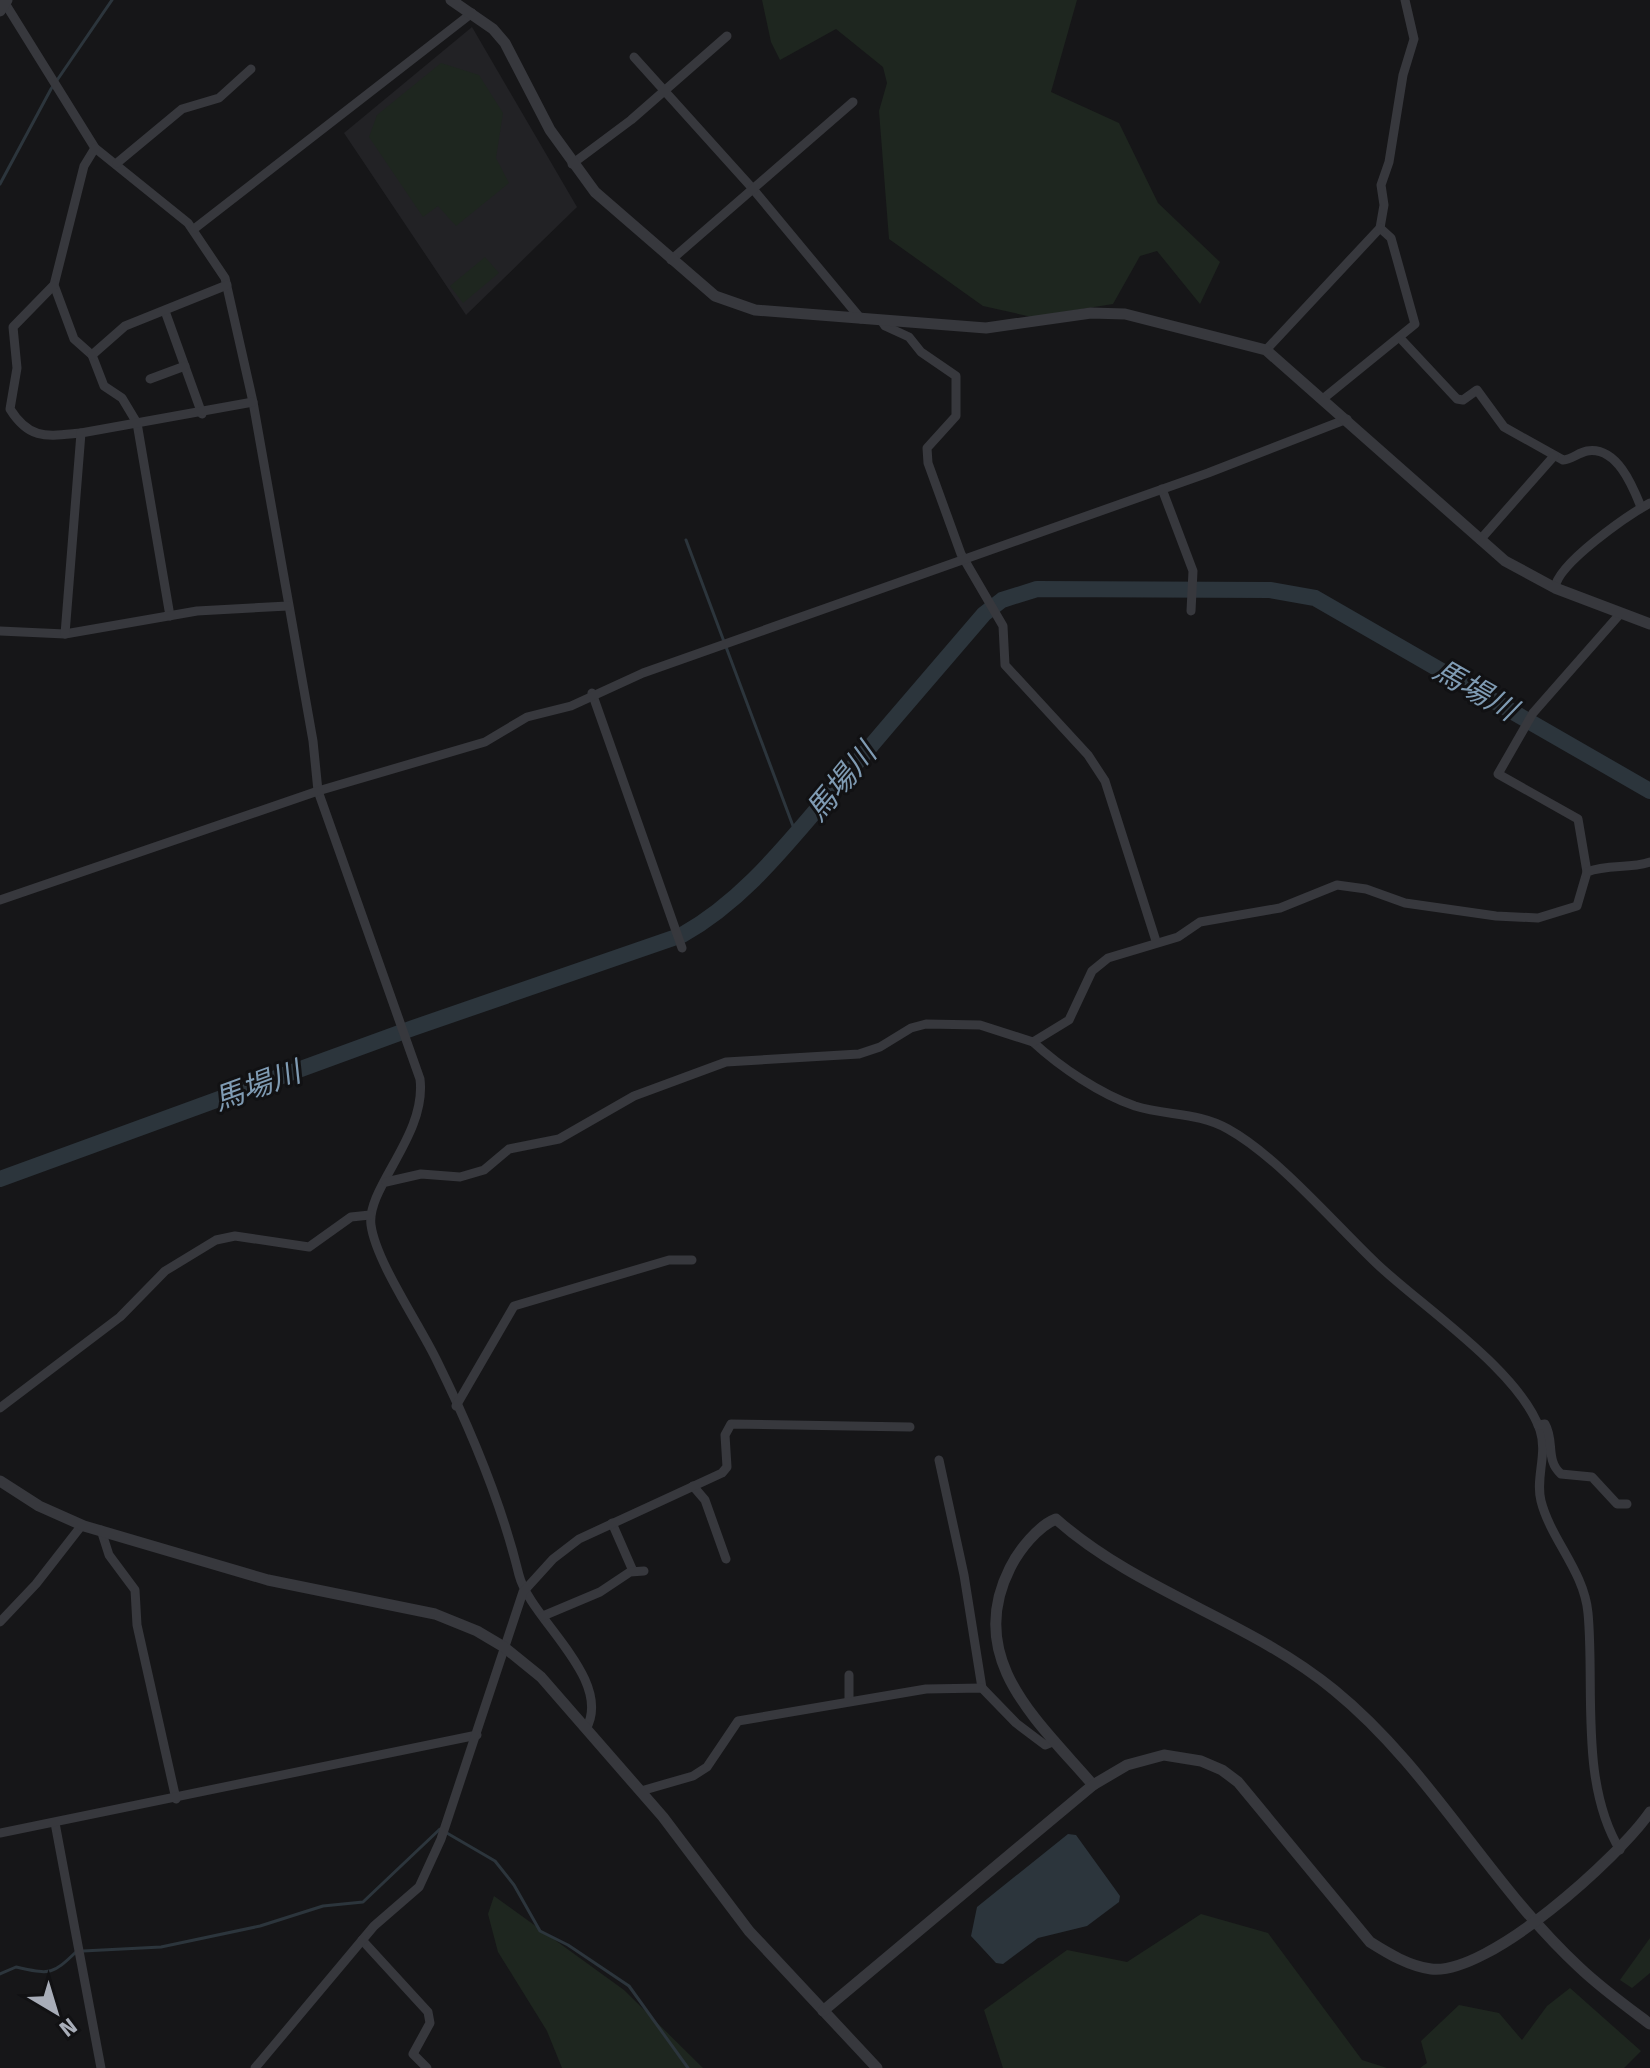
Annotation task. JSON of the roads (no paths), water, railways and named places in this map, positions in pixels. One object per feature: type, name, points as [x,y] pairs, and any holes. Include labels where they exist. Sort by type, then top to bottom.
[{"type":"street","points":[[451,0],[472,13],[505,43],[572,164],[595,192],[715,296],[755,310],[1007,328],[1091,313],[1125,314],[1266,350],[1324,398],[1505,561],[1555,588],[1650,624]]},
{"type":"street","points":[[1266,350],[1380,228],[1384,205],[1381,185],[1389,162],[1403,75],[1414,39],[1405,0]]},
{"type":"street","points":[[4,3],[95,148],[194,229],[219,265],[227,285],[253,402],[313,741],[318,791],[420,1079],[422,1103],[370,1215],[376,1243],[439,1364],[510,1531],[523,1592],[578,1666],[589,1692],[591,1719],[586,1729]]},
{"type":"street","points":[[194,229],[472,13]]},
{"type":"street","points":[[572,164],[665,92],[727,36]]},
{"type":"street","points":[[634,57],[753,189],[861,319]]},
{"type":"street","points":[[117,163],[182,109],[219,98],[251,69]]},
{"type":"street","points":[[671,260],[853,102]]},
{"type":"street","points":[[95,148],[84,166],[54,285],[13,327],[17,368],[10,409],[21,423],[40,436],[81,433],[202,414],[253,402]]},
{"type":"street","points":[[1324,398],[1414,327],[1415,319],[1391,238],[1380,228]]},
{"type":"street","points":[[54,285],[74,339],[92,355],[104,386],[122,398],[137,423],[170,616]]},
{"type":"street","points":[[92,355],[125,326],[227,285]]},
{"type":"street","points":[[165,311],[202,414]]},
{"type":"street","points":[[881,320],[885,326],[909,337],[921,352],[956,376],[956,416],[927,448],[926,457],[961,554],[1005,632],[1004,661],[1008,671],[1088,755],[1105,781],[1156,941]]},
{"type":"street","points":[[1400,338],[1457,399],[1463,400],[1477,390],[1504,427],[1563,460],[1586,451],[1603,454],[1625,472],[1646,505],[1602,536],[1558,576],[1555,588]]},
{"type":"street","points":[[150,379],[185,366]]},
{"type":"street","points":[[0,900],[318,791],[485,742],[527,717],[564,708],[592,693],[1162,489],[1347,419]]},
{"type":"street","points":[[65,634],[81,433]]},
{"type":"street","points":[[1480,540],[1554,456]]},
{"type":"street","points":[[1162,489],[1193,571],[1191,611]]},
{"type":"street","points":[[0,631],[65,634],[197,611],[288,606]]},
{"type":"street","points":[[1033,1042],[1069,1020],[1092,971],[1116,954],[1178,937],[1207,920],[1259,914],[1298,903],[1337,885],[1366,889],[1405,903],[1496,916],[1538,918],[1577,906],[1587,872],[1578,819],[1500,778],[1500,766],[1533,713],[1620,614]]},
{"type":"street","points":[[592,693],[682,948]]},
{"type":"street","points":[[1587,872],[1600,867],[1628,867],[1650,862]]},
{"type":"street","points":[[386,1182],[421,1174],[460,1177],[484,1170],[509,1149],[559,1139],[634,1096],[726,1062],[859,1054],[880,1047],[911,1028],[937,1023],[980,1025],[1033,1042],[1056,1062],[1125,1102],[1146,1109],[1196,1115],[1232,1131],[1292,1182],[1377,1264],[1469,1343],[1525,1403],[1538,1425],[1544,1457],[1540,1499],[1581,1585],[1588,1612],[1592,1743],[1599,1791],[1620,1850]]},
{"type":"street","points":[[0,1408],[120,1317],[165,1271],[209,1244],[235,1236],[309,1247],[351,1217],[370,1215]]},
{"type":"street","points":[[456,1406],[514,1306],[669,1260],[692,1260]]},
{"type":"street","points":[[255,2068],[362,1940],[419,1887],[441,1839],[523,1592],[562,1551],[612,1523],[725,1471],[728,1461],[725,1435],[731,1424],[910,1427]]},
{"type":"street","points":[[1538,1425],[1545,1424],[1548,1429],[1551,1461],[1555,1469],[1571,1476],[1592,1477],[1603,1484],[1617,1504],[1627,1504]]},
{"type":"street","points":[[939,1460],[964,1575],[982,1688],[1016,1723],[1045,1745],[1055,1741]]},
{"type":"street","points":[[0,1481],[39,1506],[82,1525],[268,1580],[435,1614],[477,1631],[504,1647],[535,1671],[641,1791],[749,1931],[877,2068]]},
{"type":"street","points":[[693,1486],[705,1500],[726,1559]]},
{"type":"street","points":[[1093,1785],[1012,1688],[995,1641],[995,1613],[1000,1587],[1013,1561],[1045,1523],[1056,1519],[1116,1566],[1286,1654],[1334,1689],[1375,1727],[1423,1780],[1536,1920],[1579,1967],[1650,2024]]},
{"type":"street","points":[[543,1616],[600,1592],[638,1571],[612,1523]]},
{"type":"street","points":[[0,1622],[36,1584],[82,1525]]},
{"type":"street","points":[[101,1530],[109,1555],[135,1590],[137,1625],[176,1799]]},
{"type":"street","points":[[849,1675],[849,1700]]},
{"type":"street","points":[[641,1791],[693,1776],[707,1767],[738,1721],[926,1689],[982,1688]]},
{"type":"street","points":[[0,1833],[477,1735]]},
{"type":"street","points":[[823,2011],[1093,1785],[1127,1765],[1164,1755],[1201,1761],[1222,1770],[1238,1782],[1370,1942],[1398,1959],[1432,1969],[1458,1967],[1484,1957],[1536,1920],[1620,1850],[1650,1812]]},
{"type":"street","points":[[55,1823],[101,2068]]},
{"type":"street","points":[[362,1940],[431,2017],[413,2054],[427,2068]]},
{"type":"waterway","points":[[0,184],[51,89],[112,0]]},
{"type":"waterway","points":[[686,540],[796,834]]},
{"type":"waterway","name":"馬場川","points":[[0,1179],[413,1028],[682,935],[705,921],[765,868],[984,614],[1002,600],[1037,589],[1270,590],[1315,598],[1650,791]]},
{"type":"waterway","points":[[83,1951],[161,1947],[260,1926],[323,1906],[363,1902],[440,1829],[495,1861],[514,1885],[540,1931],[568,1945],[629,1986],[688,2068]]},
{"type":"waterway","points":[[0,1974],[16,1967],[49,1971],[76,1952]]}]
